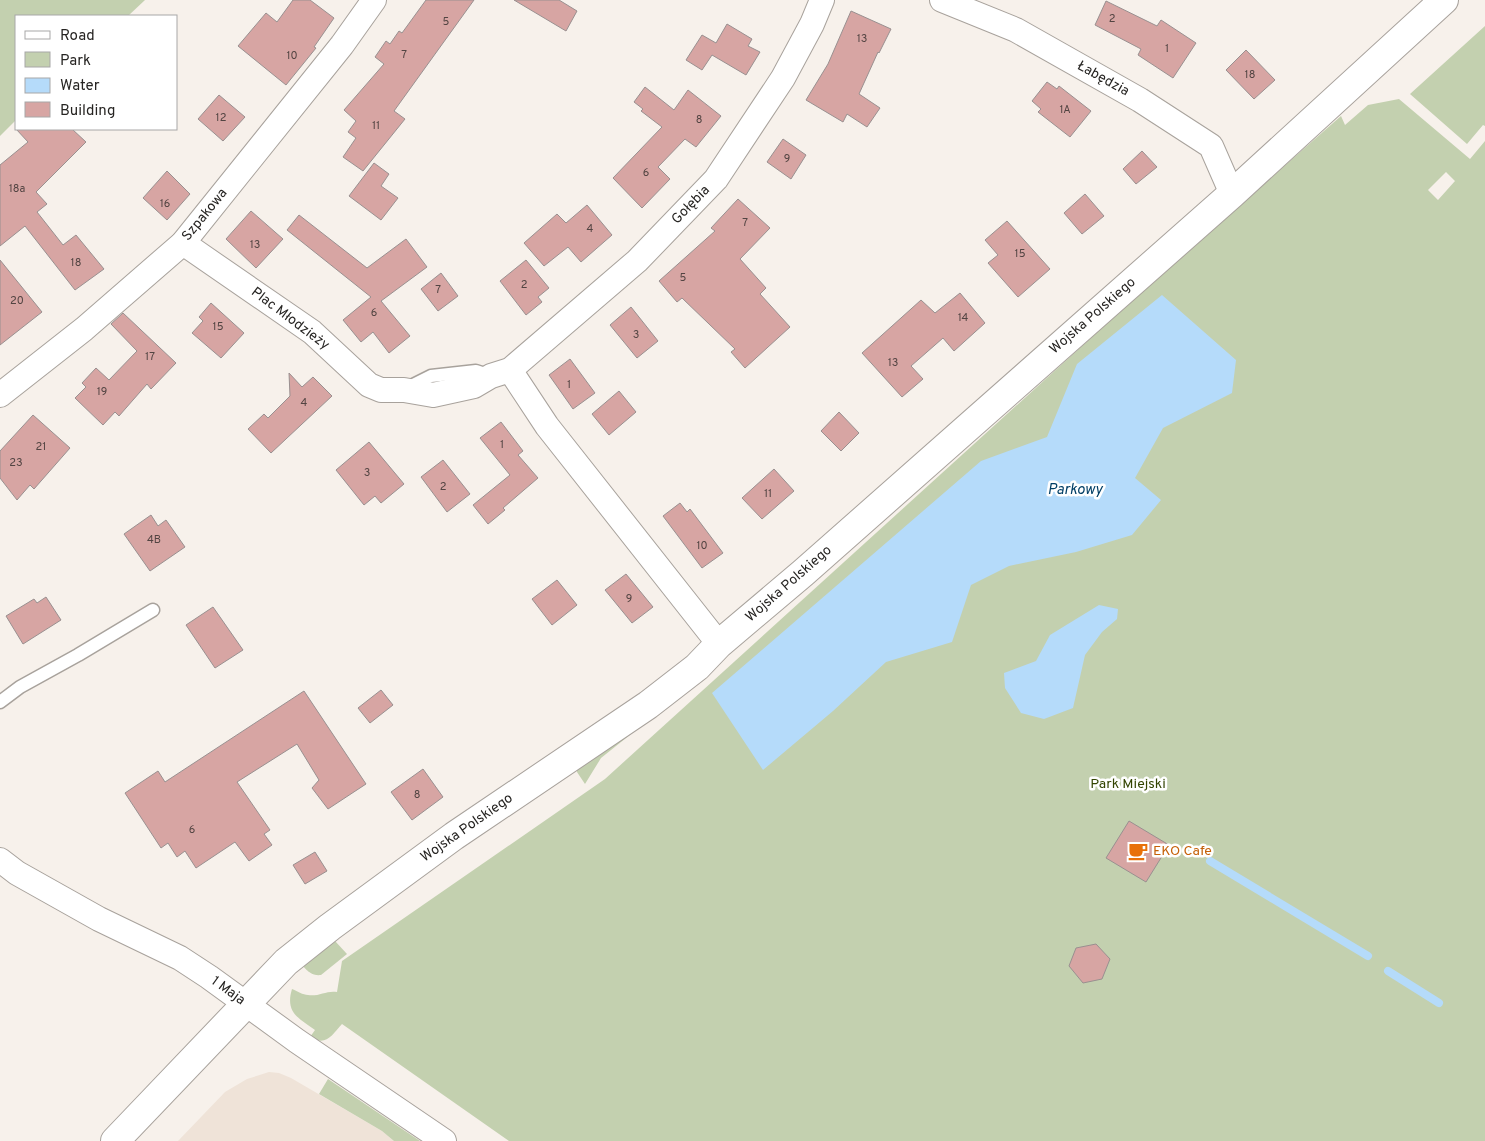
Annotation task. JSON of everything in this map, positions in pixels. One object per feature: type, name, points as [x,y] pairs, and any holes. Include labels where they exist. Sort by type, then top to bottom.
[{"type":"street","name":"Szpakowa","points":[[0,395],[84,330],[183,243],[342,45],[374,0]]},
{"type":"street","name":"Gołębia","points":[[501,373],[637,261],[716,179],[783,78],[812,24],[822,0]]},
{"type":"street","name":"Łabędzia","points":[[942,0],[1016,30],[1140,100],[1212,146],[1232,194]]},
{"type":"street","name":"Wojska Polskiego","points":[[116,1141],[286,962],[330,927],[454,836],[648,704],[696,667],[719,644],[803,573],[1232,194],[1444,0]]},
{"type":"street","name":"Plac Młodzieży","points":[[183,243],[312,332],[369,386],[381,390],[404,390],[433,394],[474,386],[501,373]]},
{"type":"street","points":[[501,373],[546,426],[719,644]]},
{"type":"street","name":"1 Maja","points":[[0,860],[17,873],[99,919],[180,958],[209,976],[325,1060],[444,1141]]},
{"type":"lane","points":[[0,702],[20,687],[153,610]]},
{"type":"shaded area","points":[[269,1072],[279,1073],[291,1078],[382,1131],[394,1141],[178,1141],[225,1092],[247,1079]]},
{"type":"green space","points":[[0,0],[145,0],[129,15],[15,15],[15,121],[0,136]]},
{"type":"green space","points":[[1485,26],[1485,126],[1483,125],[1467,144],[1410,94]]},
{"type":"green space","name":"Park Miejski","points":[[1399,99],[1470,159],[1485,141],[1485,1141],[509,1141],[342,1024],[332,1036],[325,1040],[320,1041],[310,1037],[315,1030],[294,1014],[290,1003],[292,989],[312,995],[337,992],[342,961],[605,779],[1147,287],[1341,116],[1345,125],[1368,105]],"holes":[[[1446,172],[1455,181],[1438,200],[1428,190]]]},
{"type":"green space","points":[[641,726],[601,758],[585,784],[577,769]]},
{"type":"green space","points":[[335,941],[347,954],[321,975],[311,973],[303,966]]},
{"type":"green space","points":[[328,1079],[420,1141],[394,1141],[382,1131],[319,1094]]},
{"type":"water","name":"Parkowy","points":[[1162,295],[1236,360],[1232,393],[1163,428],[1135,478],[1161,500],[1132,535],[1076,552],[1009,566],[971,585],[952,642],[886,662],[833,711],[763,770],[712,693],[981,461],[1047,437],[1077,364]]},
{"type":"water","points":[[1099,605],[1118,609],[1117,619],[1102,632],[1085,655],[1073,708],[1044,719],[1021,713],[1005,688],[1004,673],[1036,661],[1050,635]]},
{"type":"building","points":[[293,0],[310,0],[334,18],[314,47],[316,48],[286,85],[238,46],[266,13],[277,22]]},
{"type":"building","points":[[426,0],[474,0],[394,111],[405,119],[363,171],[343,157],[356,138],[348,132],[356,121],[344,110],[384,64],[375,57],[386,41],[390,44],[399,31],[402,33]]},
{"type":"building","points":[[514,0],[559,0],[577,11],[566,31]]},
{"type":"building","points":[[1106,1],[1157,26],[1161,20],[1196,43],[1173,78],[1138,55],[1141,49],[1095,25]]},
{"type":"building","points":[[851,11],[891,29],[878,52],[859,94],[880,108],[867,127],[847,114],[843,122],[806,100],[828,64]]},
{"type":"building","points":[[727,24],[752,39],[748,46],[760,52],[746,75],[712,55],[702,70],[686,60],[702,35],[716,43]]},
{"type":"building","points":[[1246,50],[1275,80],[1254,99],[1226,70]]},
{"type":"building","points":[[1047,82],[1057,89],[1059,86],[1091,111],[1070,137],[1038,112],[1041,109],[1032,101]]},
{"type":"building","points":[[645,87],[674,110],[688,90],[721,116],[696,147],[685,139],[658,167],[670,179],[642,208],[613,178],[662,127],[641,111],[643,109],[634,102]]},
{"type":"building","points":[[219,95],[245,117],[223,141],[198,119]]},
{"type":"building","points":[[17,130],[73,130],[86,142],[36,192],[47,204],[37,212],[63,245],[76,235],[104,269],[75,290],[25,226],[0,246],[0,165],[28,142]]},
{"type":"building","points":[[783,139],[806,155],[791,179],[767,162]]},
{"type":"building","points":[[1142,151],[1157,167],[1136,184],[1123,169]]},
{"type":"building","points":[[374,163],[389,174],[381,186],[398,198],[381,220],[349,196]]},
{"type":"building","points":[[167,171],[190,194],[167,220],[143,198]]},
{"type":"building","points":[[1085,194],[1104,216],[1082,234],[1064,213]]},
{"type":"building","points":[[738,199],[770,228],[740,259],[766,288],[760,294],[790,327],[745,368],[731,352],[735,349],[682,298],[677,302],[659,281],[715,231],[711,228]]},
{"type":"building","points":[[587,205],[612,235],[581,262],[568,247],[544,266],[524,243],[557,214],[566,223]]},
{"type":"building","points":[[251,211],[283,239],[256,268],[226,239]]},
{"type":"building","points":[[299,215],[367,268],[406,239],[427,267],[381,301],[410,336],[389,353],[373,332],[361,342],[343,320],[371,297],[287,230]]},
{"type":"building","points":[[1007,221],[1050,269],[1018,297],[988,263],[998,255],[985,240]]},
{"type":"building","points":[[0,260],[42,312],[0,345]]},
{"type":"building","points":[[526,260],[549,288],[538,297],[542,302],[526,315],[500,281]]},
{"type":"building","points":[[441,273],[458,296],[438,311],[421,289]]},
{"type":"building","points":[[960,293],[985,323],[954,351],[943,338],[911,366],[923,379],[902,397],[862,353],[921,300],[935,313]]},
{"type":"building","points":[[211,303],[244,333],[221,358],[192,333],[203,321],[199,317]]},
{"type":"building","points":[[631,307],[658,341],[637,358],[610,325]]},
{"type":"building","points":[[123,313],[176,363],[151,389],[147,384],[119,416],[115,412],[103,425],[75,398],[86,387],[82,383],[96,368],[109,380],[137,351],[111,324]]},
{"type":"building","points":[[570,359],[595,393],[573,409],[549,375]]},
{"type":"building","points":[[289,373],[302,387],[313,377],[332,396],[271,453],[248,429],[264,414],[268,418],[290,396]]},
{"type":"building","points":[[619,391],[636,412],[609,435],[592,414]]},
{"type":"building","points":[[839,412],[859,433],[841,451],[821,431]]},
{"type":"building","points":[[33,415],[70,448],[34,489],[30,485],[17,500],[0,478],[0,451]]},
{"type":"building","points":[[501,422],[523,451],[518,455],[538,478],[503,508],[505,510],[488,524],[473,505],[510,475],[480,438]]},
{"type":"building","points":[[369,442],[404,484],[381,503],[375,496],[364,505],[336,470]]},
{"type":"building","points":[[443,460],[470,494],[447,512],[421,477]]},
{"type":"building","points":[[774,469],[794,491],[762,519],[742,498]]},
{"type":"building","points":[[680,503],[687,512],[690,509],[723,553],[702,568],[663,516]]},
{"type":"building","points":[[151,515],[158,526],[166,520],[185,547],[150,571],[124,534]]},
{"type":"building","points":[[626,574],[653,607],[632,623],[605,590]]},
{"type":"building","points":[[557,580],[577,605],[552,625],[532,599]]},
{"type":"building","points":[[46,597],[61,620],[23,644],[6,616],[34,599],[37,603]]},
{"type":"building","points":[[213,607],[243,650],[215,668],[186,625]]},
{"type":"building","points":[[381,690],[393,705],[370,723],[358,708]]},
{"type":"building","points":[[304,691],[366,784],[328,809],[312,788],[319,780],[297,744],[237,782],[270,830],[264,834],[272,845],[249,861],[235,842],[196,868],[185,851],[177,857],[168,843],[161,848],[125,793],[158,771],[165,782]]},
{"type":"building","points":[[423,769],[443,797],[412,820],[391,792]]},
{"type":"building","name":"EKO Cafe","points":[[1129,821],[1169,845],[1146,882],[1106,858]]},
{"type":"building","points":[[315,852],[327,871],[305,884],[293,865]]},
{"type":"building","points":[[1096,944],[1110,959],[1102,979],[1083,983],[1069,966],[1076,948]]},
{"type":"waterway","points":[[1210,861],[1368,956]]},
{"type":"waterway","points":[[1388,971],[1439,1003]]},
{"type":"place","name":"EKO Cafe","points":[[1138,851]]}]
